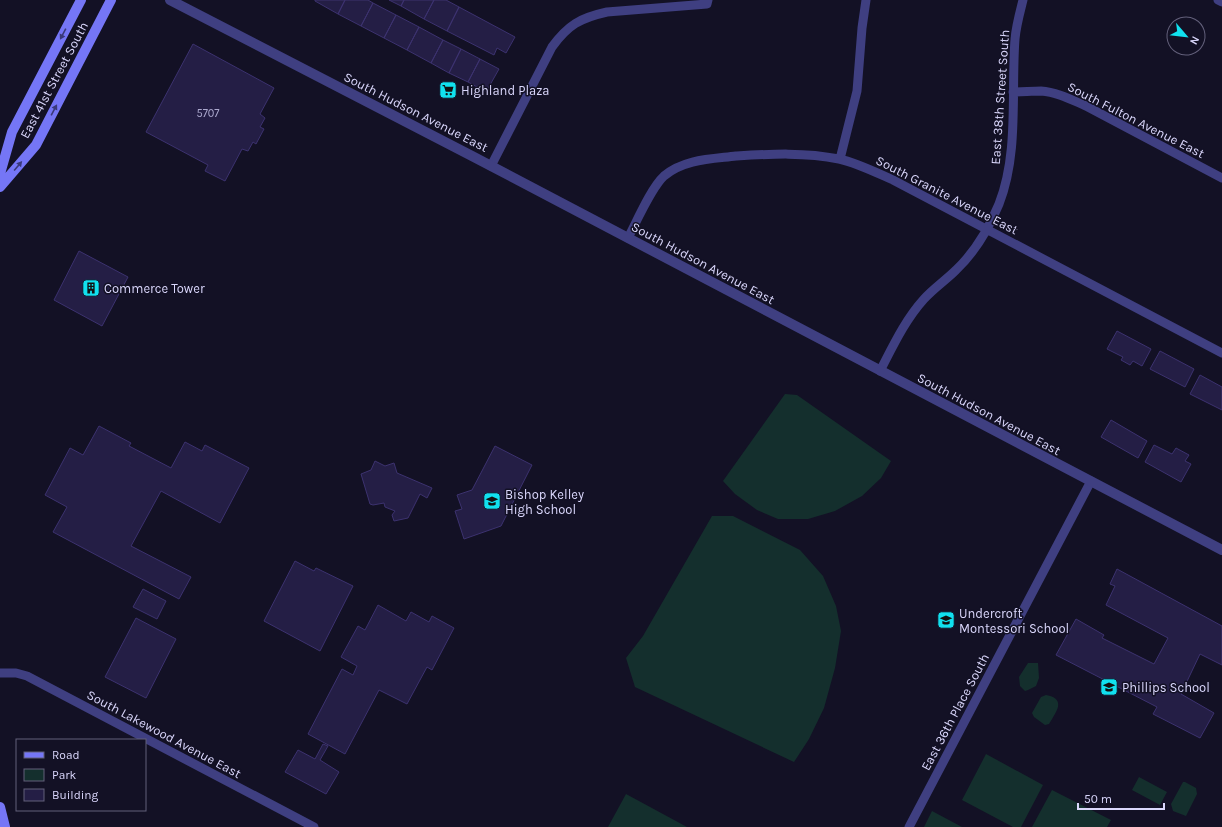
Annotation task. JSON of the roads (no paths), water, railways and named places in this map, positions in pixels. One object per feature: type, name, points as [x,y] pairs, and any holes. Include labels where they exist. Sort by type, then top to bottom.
[{"type":"main road","name":"East 41st Street South","points":[[0,174],[12,132],[81,0]]},
{"type":"main road","name":"East 41st Street South","points":[[0,188],[36,145],[111,0]]},
{"type":"main road","points":[[0,807],[5,827]]},
{"type":"street","name":"South Hudson Avenue East","points":[[170,0],[491,166],[1222,550]]},
{"type":"street","points":[[491,166],[552,47],[567,29],[576,23],[601,13],[707,4],[708,0]]},
{"type":"street","points":[[840,159],[856,91],[866,0]]},
{"type":"street","name":"East 38th Street South","points":[[880,371],[909,317],[925,298],[957,269],[972,251],[998,206],[1005,186],[1010,159],[1015,37],[1024,0]]},
{"type":"street","points":[[1218,0],[1222,2]]},
{"type":"street","name":"South Fulton Avenue East","points":[[1013,92],[1043,92],[1071,99],[1222,178]]},
{"type":"street","name":"South Granite Avenue East","points":[[628,238],[655,186],[664,176],[675,168],[689,162],[706,159],[794,153],[840,159],[893,180],[1222,353]]},
{"type":"street","name":"East 36th Place South","points":[[909,827],[1091,481]]},
{"type":"street","name":"South Lakewood Avenue East","points":[[0,673],[16,673],[27,676],[314,827]]},
{"type":"place","name":"Highland Plaza","points":[[448,90]]},
{"type":"place","name":"Commerce Tower","points":[[91,288]]},
{"type":"place","name":"Bishop Kelley High School","points":[[492,501]]},
{"type":"place","name":"Undercroft Montessori School","points":[[946,620]]},
{"type":"place","name":"Phillips School","points":[[1109,687]]}]
